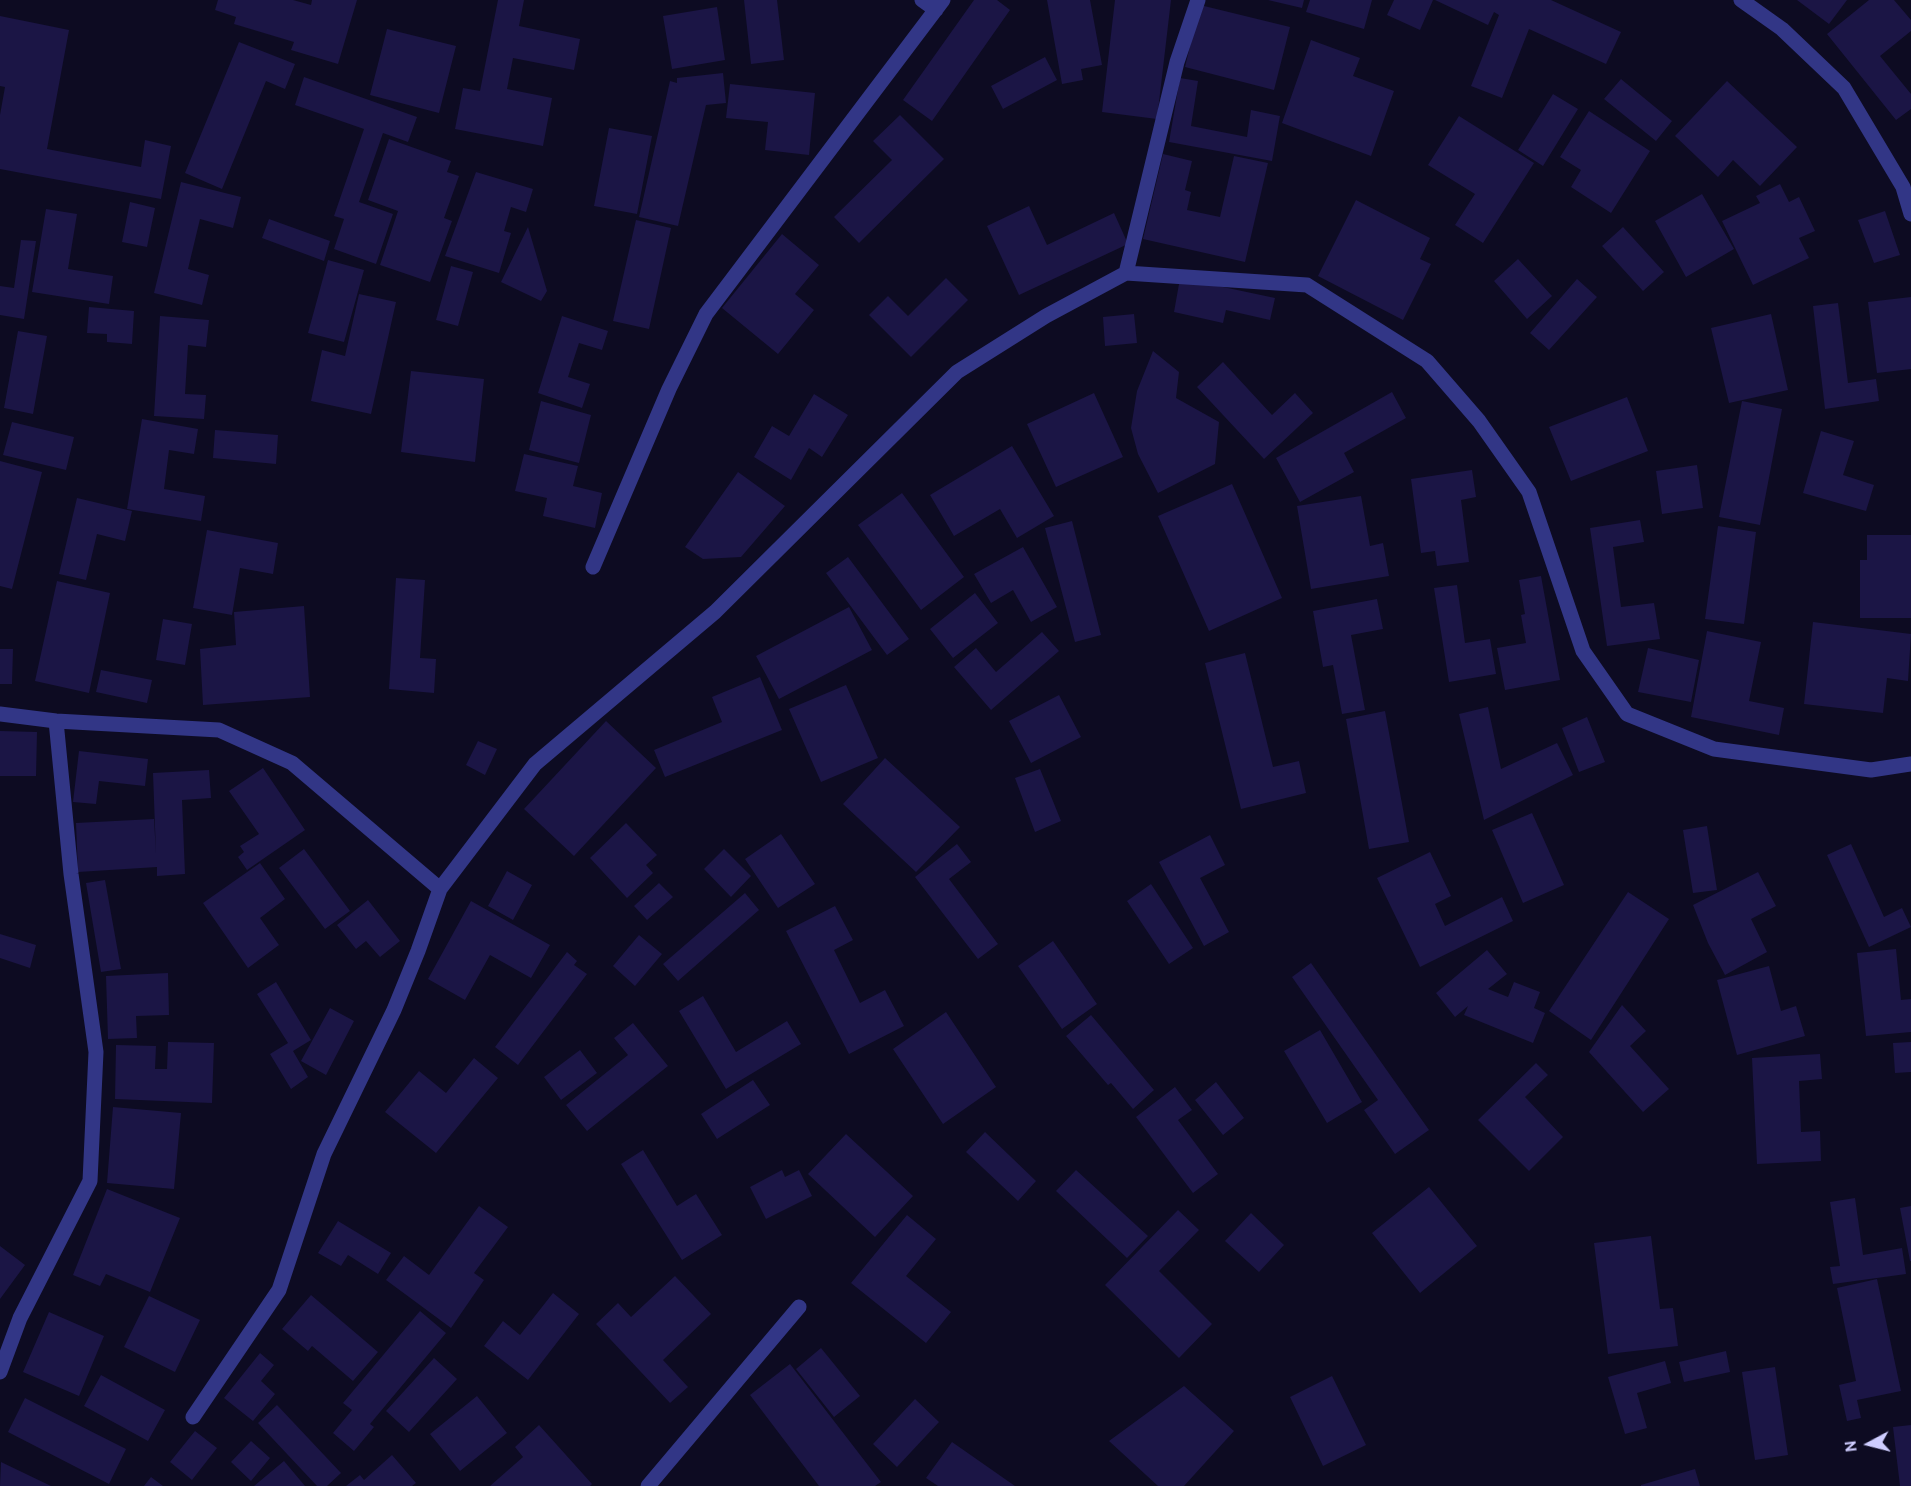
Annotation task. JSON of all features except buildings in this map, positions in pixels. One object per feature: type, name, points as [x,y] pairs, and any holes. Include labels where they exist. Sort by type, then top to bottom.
[{"type":"street","points":[[593,567],[669,389],[706,314],[939,5],[922,0]]},
{"type":"street","points":[[1126,273],[1177,62],[1198,0]]},
{"type":"street","points":[[1740,0],[1782,29],[1844,88],[1903,188],[1911,214]]},
{"type":"street","points":[[193,1417],[279,1290],[324,1154],[394,1010],[440,889],[535,764],[715,612],[957,372],[1046,316],[1126,273],[1307,285],[1426,361],[1479,421],[1529,492],[1583,651],[1627,714],[1714,749],[1871,770],[1911,764]]},
{"type":"street","points":[[0,714],[56,721],[219,730],[292,763],[440,889]]},
{"type":"street","points":[[0,1372],[20,1318],[90,1181],[96,1052],[71,874],[56,721]]},
{"type":"street","points":[[648,1486],[799,1307]]}]
